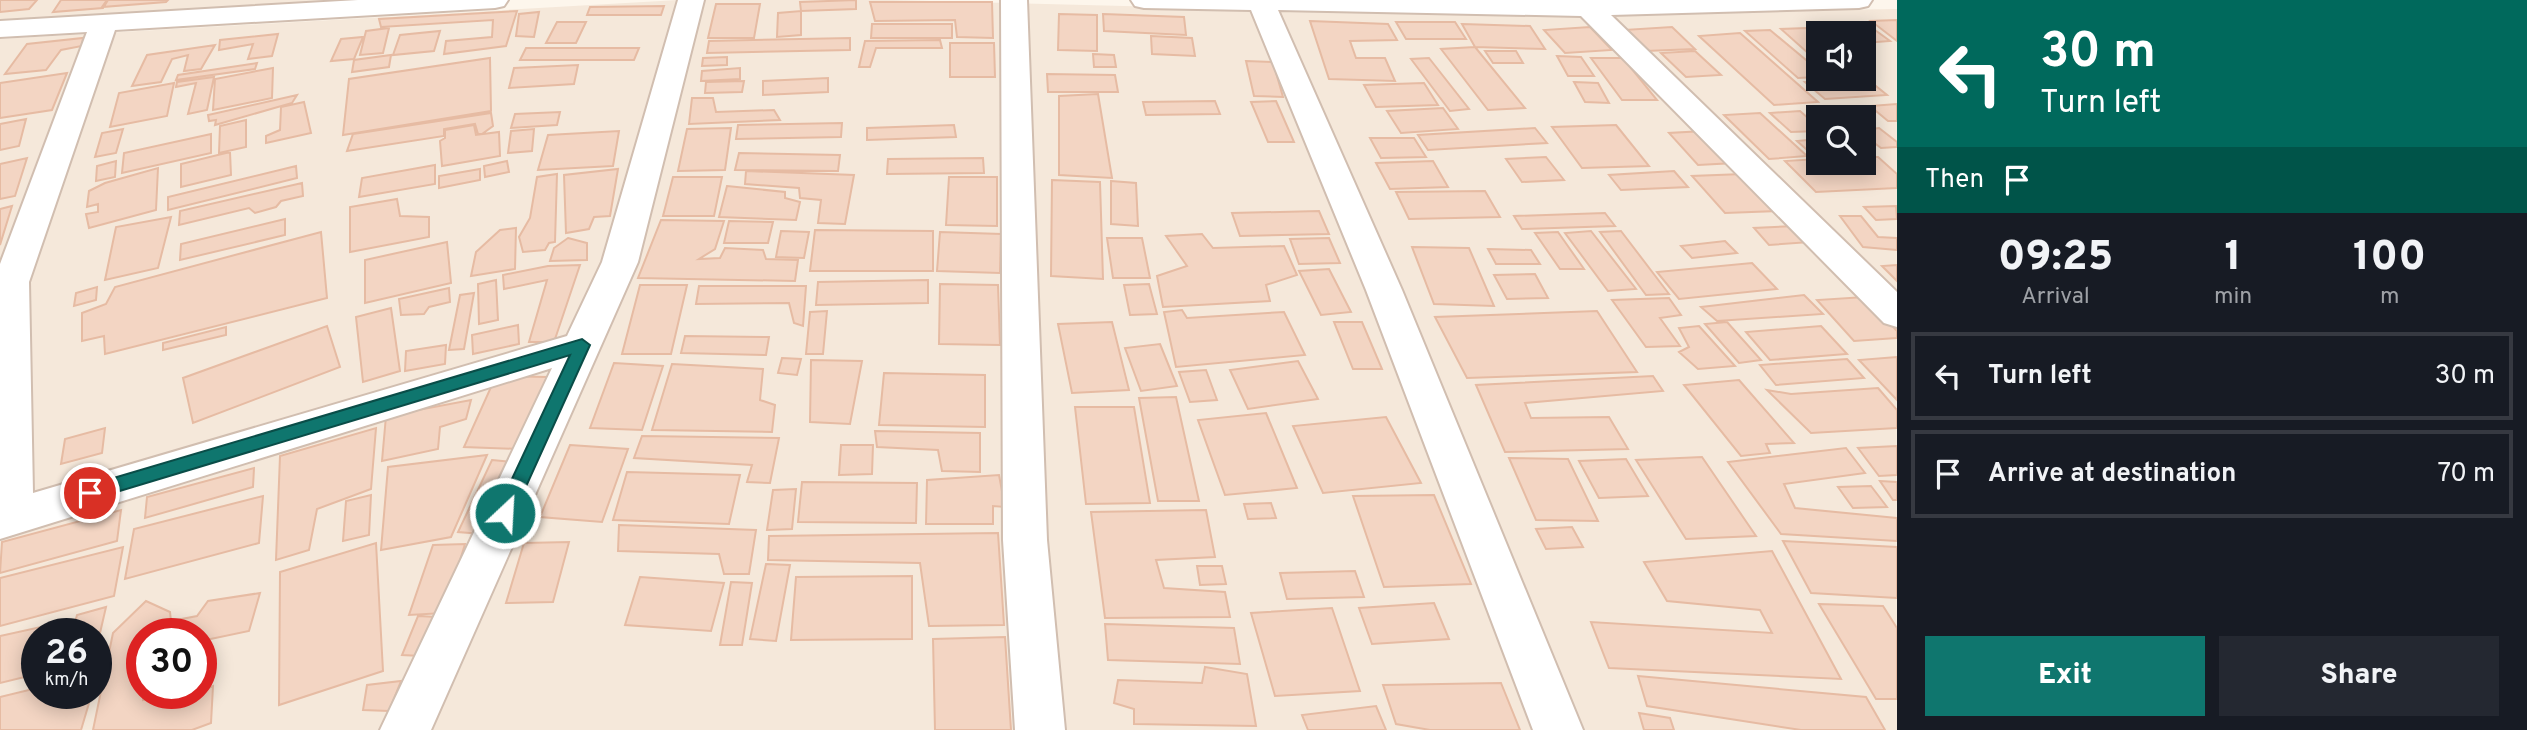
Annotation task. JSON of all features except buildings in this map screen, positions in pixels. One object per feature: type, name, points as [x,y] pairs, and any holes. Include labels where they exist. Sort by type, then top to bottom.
[{"type":"street","points":[[0,29],[272,6],[495,0]]},
{"type":"street","points":[[405,730],[620,262],[691,0]]},
{"type":"street","points":[[1014,0],[1025,540],[1040,730]]},
{"type":"street","points":[[1144,0],[1587,8],[1859,0]]},
{"type":"street","points":[[1261,3],[1384,290],[1558,730]]},
{"type":"street","points":[[1587,8],[1897,314]]},
{"type":"street","points":[[104,21],[6,283],[6,518],[582,345]]},
{"type":"shaded area","points":[[0,0],[376,0],[0,24]]},
{"type":"shaded area","points":[[678,0],[892,0],[1473,15],[1897,9],[1897,730],[0,730],[0,39]]},
{"type":"route","points":[[90,493],[582,345],[505,513]]}]
